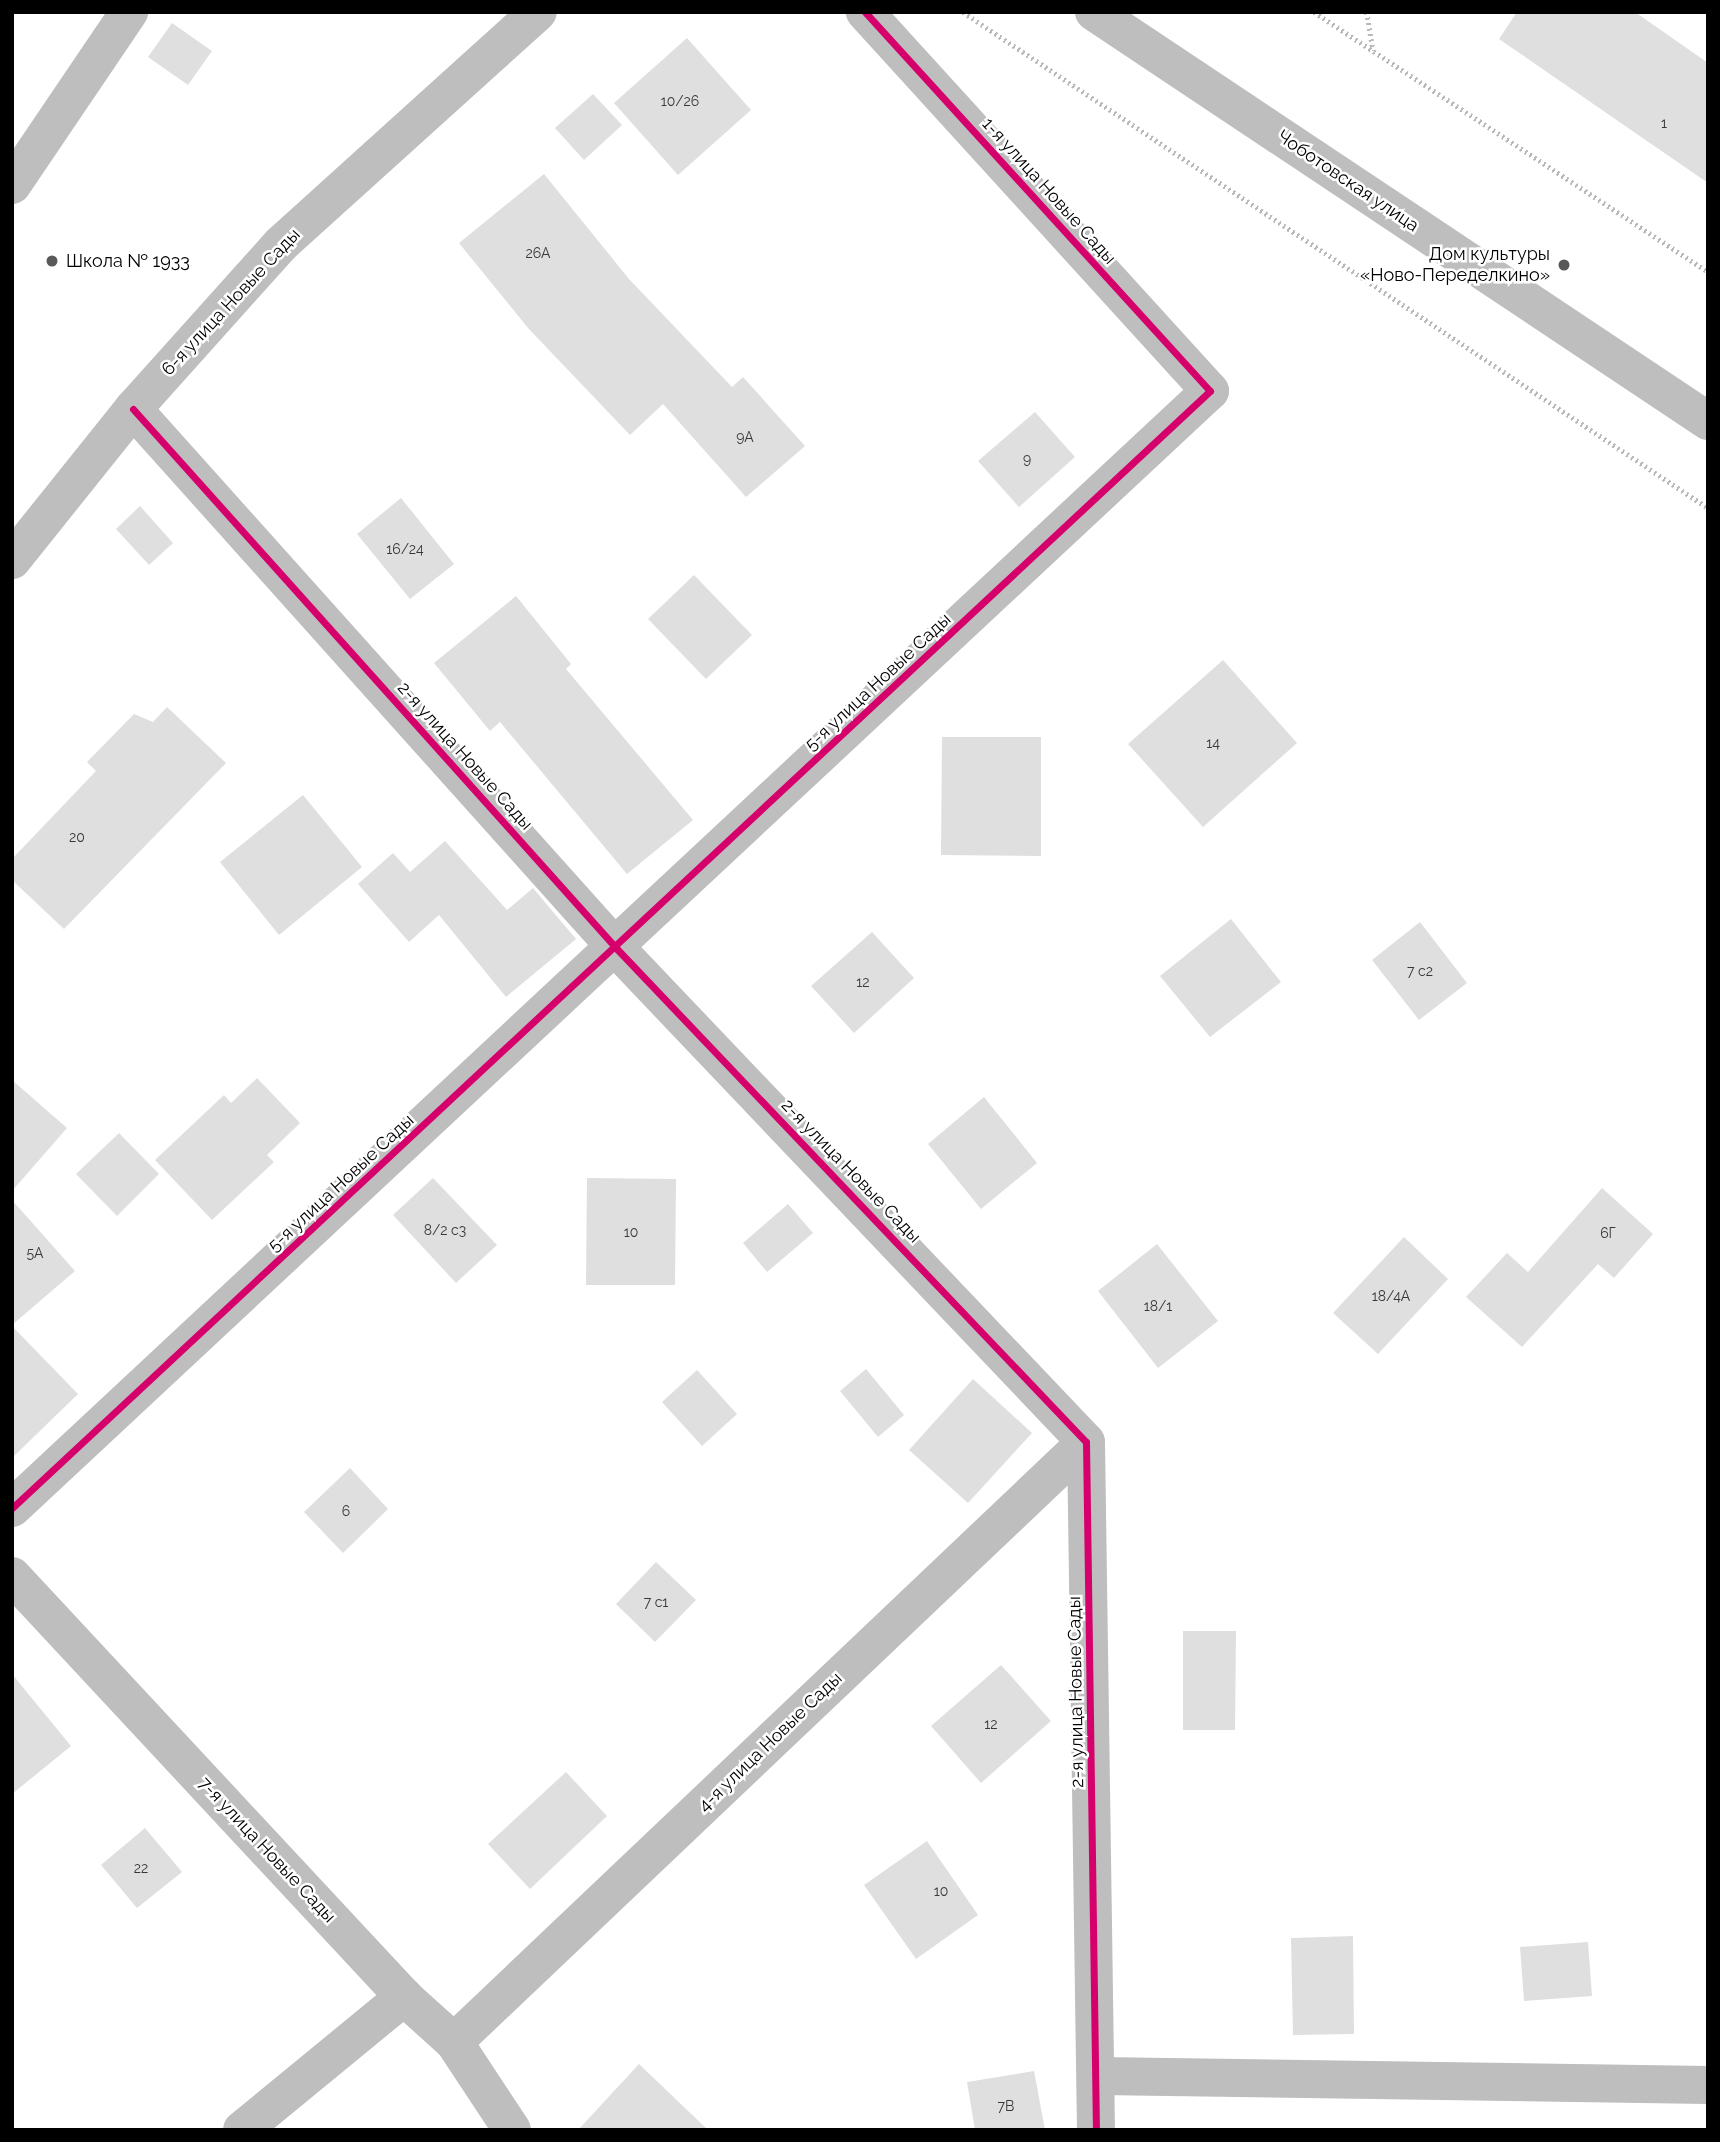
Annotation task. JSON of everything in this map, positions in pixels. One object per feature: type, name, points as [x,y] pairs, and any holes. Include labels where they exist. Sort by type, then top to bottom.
[{"type":"street","points":[[12,185],[130,12]]},
{"type":"street","name":"6-я улица Новые Сады","points":[[12,560],[133,409],[281,244],[538,12]]},
{"type":"street","name":"1-я улица Новые Сады","points":[[865,12],[1210,391]]},
{"type":"street","name":"Чоботовская улица","points":[[1094,12],[1708,421]]},
{"type":"street","name":"5-я улица Новые Сады","points":[[12,1508],[617,949],[1210,391]]},
{"type":"street","name":"2-я улица Новые Сады","points":[[133,409],[617,949],[1086,1442],[1099,2076],[1096,2130]]},
{"type":"street","name":"4-я улица Новые Сады","points":[[454,2042],[1086,1442]]},
{"type":"street","name":"7-я улица Новые Сады","points":[[12,1576],[404,1997],[454,2042],[512,2130]]},
{"type":"street","points":[[242,2130],[404,1997]]},
{"type":"street","points":[[1099,2076],[1708,2085]]},
{"type":"path","points":[[963,12],[1708,508]]},
{"type":"path","points":[[1314,12],[1708,272]]},
{"type":"path","points":[[1367,12],[1373,51]]},
{"type":"building","points":[[1517,12],[1635,12],[1708,63],[1708,183],[1499,39]]},
{"type":"building","points":[[172,23],[212,51],[188,85],[148,57]]},
{"type":"building","points":[[687,38],[751,110],[678,175],[614,103]]},
{"type":"building","points":[[593,94],[622,125],[584,160],[555,128]]},
{"type":"building","points":[[544,174],[629,279],[732,387],[743,377],[805,446],[746,497],[663,404],[630,435],[528,328],[459,243]]},
{"type":"building","points":[[1035,412],[1075,457],[1019,507],[978,461]]},
{"type":"building","points":[[401,498],[454,564],[410,599],[357,534]]},
{"type":"building","points":[[140,506],[173,543],[149,565],[116,529]]},
{"type":"building","points":[[694,575],[752,635],[706,679],[648,619]]},
{"type":"building","points":[[516,596],[571,664],[566,669],[693,820],[627,874],[500,722],[490,731],[434,663]]},
{"type":"building","points":[[1223,660],[1297,743],[1203,827],[1128,744]]},
{"type":"building","points":[[167,707],[226,763],[64,929],[12,880],[12,859],[96,771],[87,762],[134,714],[153,722]]},
{"type":"building","points":[[942,737],[1041,737],[1041,856],[941,855]]},
{"type":"building","points":[[303,795],[362,867],[279,935],[220,862]]},
{"type":"building","points":[[445,841],[507,910],[533,888],[576,939],[506,997],[439,915],[409,942],[358,884],[393,853],[410,872]]},
{"type":"building","points":[[1231,919],[1281,982],[1210,1037],[1160,976]]},
{"type":"building","points":[[1420,922],[1467,983],[1419,1020],[1372,960]]},
{"type":"building","points":[[872,932],[914,978],[854,1033],[811,986]]},
{"type":"building","points":[[257,1078],[300,1123],[267,1155],[274,1162],[212,1220],[155,1160],[224,1095],[231,1103]]},
{"type":"building","points":[[12,1080],[67,1128],[12,1191]]},
{"type":"building","points":[[984,1097],[1037,1163],[981,1209],[928,1144]]},
{"type":"building","points":[[119,1133],[159,1174],[117,1216],[76,1174]]},
{"type":"building","points":[[433,1178],[497,1245],[456,1283],[393,1215]]},
{"type":"building","points":[[587,1178],[676,1179],[675,1285],[586,1285]]},
{"type":"building","points":[[1602,1188],[1653,1234],[1614,1278],[1598,1264],[1522,1347],[1466,1297],[1507,1253],[1528,1272]]},
{"type":"building","points":[[12,1200],[75,1271],[12,1325]]},
{"type":"building","points":[[788,1204],[813,1233],[767,1272],[743,1243]]},
{"type":"building","points":[[1404,1237],[1448,1279],[1378,1354],[1333,1313]]},
{"type":"building","points":[[1157,1244],[1218,1321],[1158,1368],[1098,1291]]},
{"type":"building","points":[[12,1326],[78,1394],[12,1458]]},
{"type":"building","points":[[866,1369],[904,1415],[878,1437],[840,1391]]},
{"type":"building","points":[[697,1370],[737,1414],[702,1446],[662,1402]]},
{"type":"building","points":[[973,1379],[1032,1433],[968,1503],[909,1450]]},
{"type":"building","points":[[350,1468],[388,1509],[343,1553],[304,1512]]},
{"type":"building","points":[[656,1562],[696,1600],[655,1642],[616,1604]]},
{"type":"building","points":[[1183,1631],[1236,1631],[1235,1730],[1183,1730]]},
{"type":"building","points":[[1001,1665],[1051,1721],[981,1783],[931,1726]]},
{"type":"building","points":[[12,1674],[71,1746],[12,1794]]},
{"type":"building","points":[[566,1772],[607,1816],[530,1889],[488,1844]]},
{"type":"building","points":[[145,1828],[182,1872],[137,1908],[101,1865]]},
{"type":"building","points":[[927,1841],[978,1915],[916,1959],[864,1885]]},
{"type":"building","points":[[1353,1936],[1354,2034],[1293,2035],[1291,1938]]},
{"type":"building","points":[[1588,1942],[1592,1996],[1524,2001],[1520,1947]]},
{"type":"building","points":[[639,2064],[708,2130],[578,2130]]},
{"type":"building","points":[[1034,2071],[1045,2130],[975,2130],[967,2082]]},
{"type":"cycle path","points":[[12,1508],[1210,391],[865,12]]},
{"type":"cycle path","points":[[133,409],[617,949],[1086,1442],[1096,2130]]},
{"type":"place","name":"Школа № 1933","points":[[52,261]]},
{"type":"place","name":"Дом культуры «Ново-Переделкино»","points":[[1564,265]]}]
